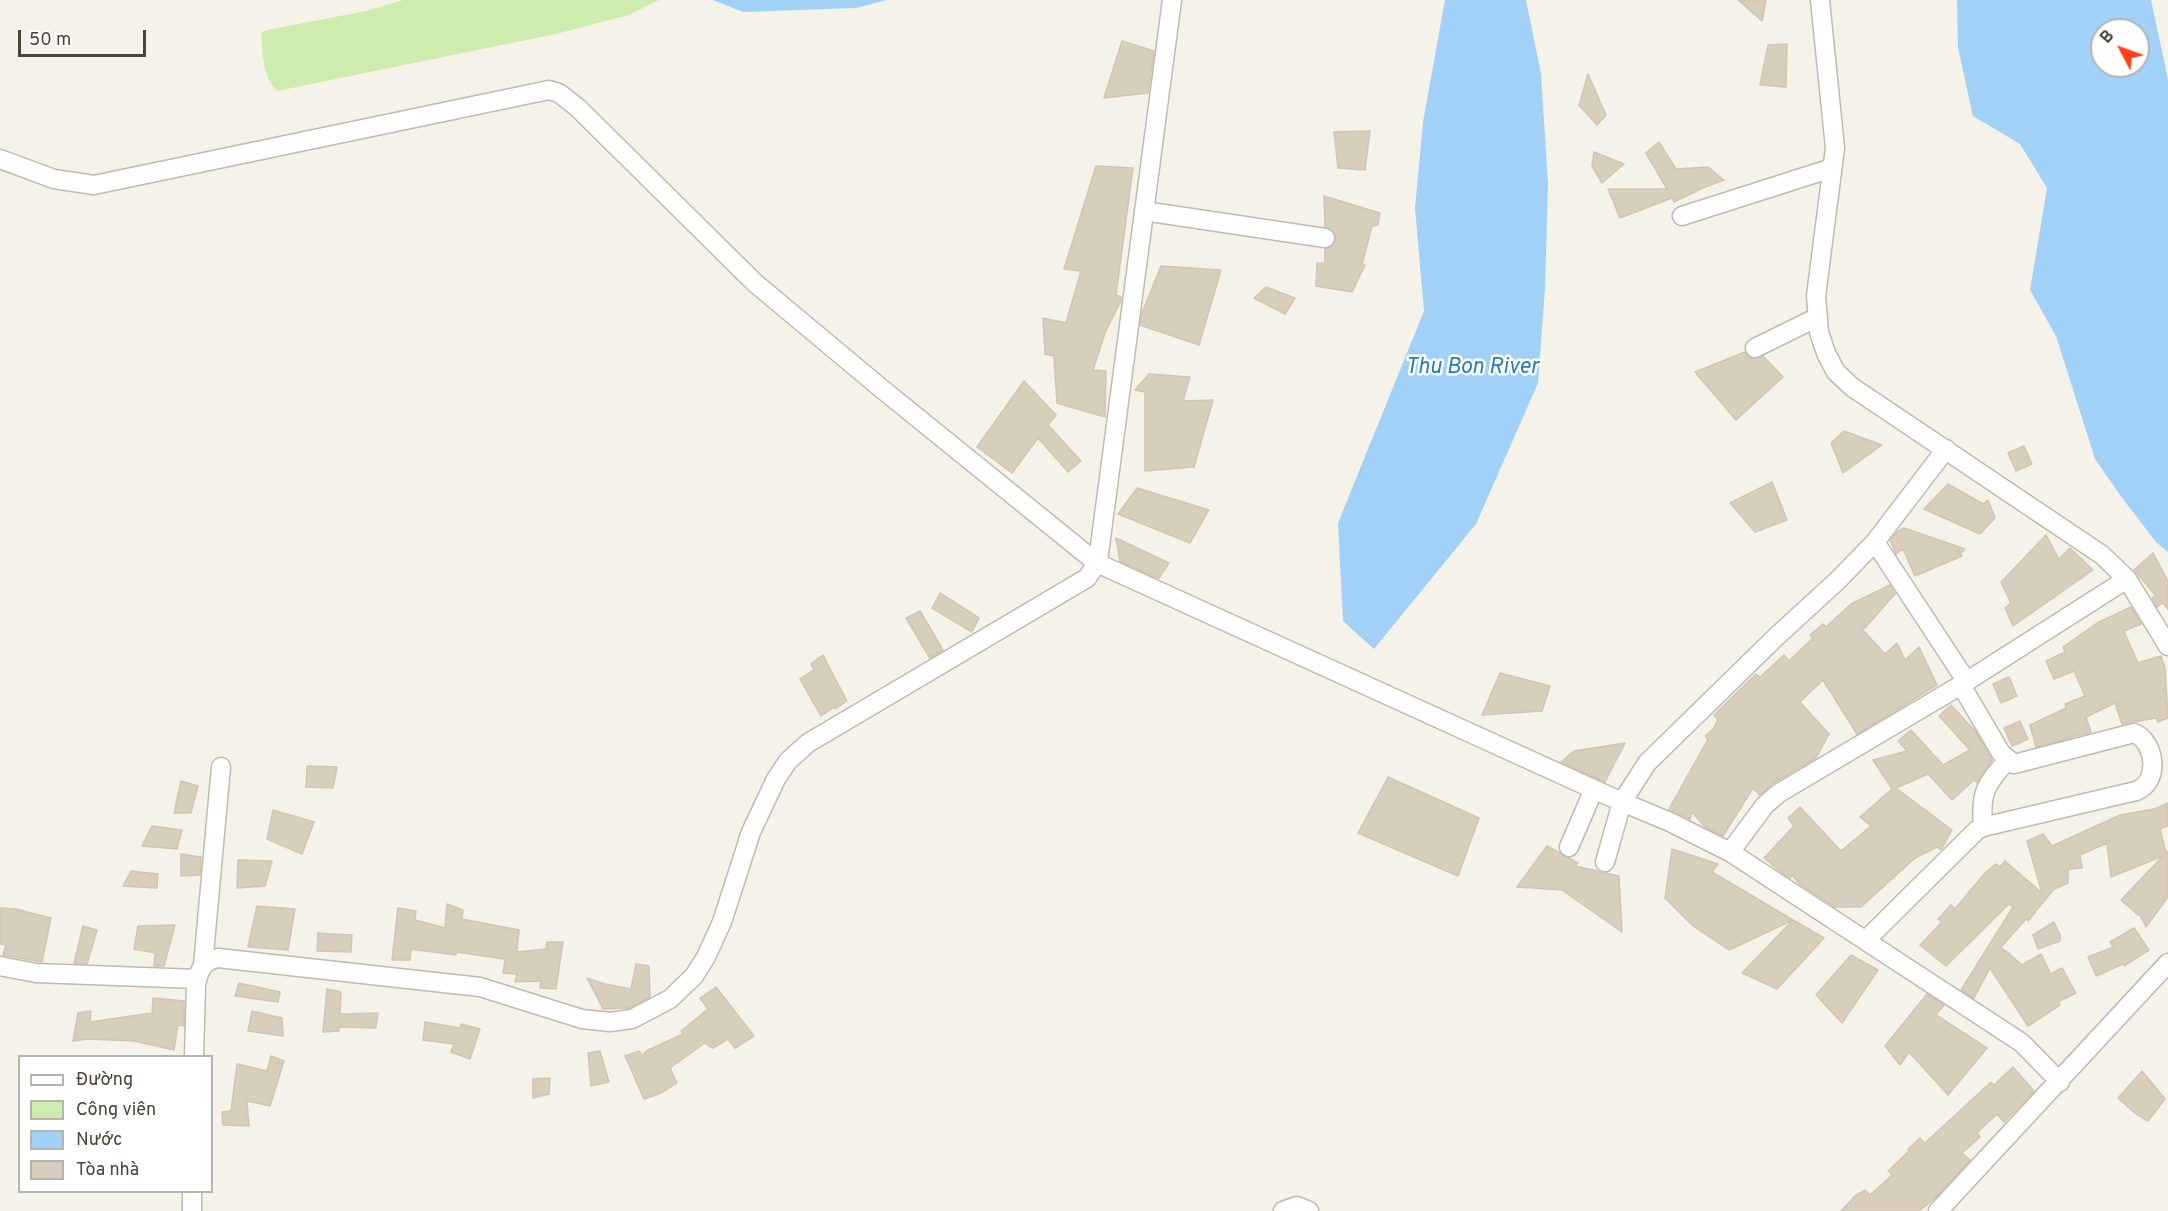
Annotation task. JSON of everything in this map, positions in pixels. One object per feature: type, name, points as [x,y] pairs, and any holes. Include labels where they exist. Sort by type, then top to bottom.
[{"type":"street","points":[[0,966],[36,973],[200,972],[210,960],[235,959],[480,987],[582,1019],[610,1022],[632,1019],[670,999],[694,976],[706,957],[722,922],[751,832],[776,779],[788,761],[808,743],[1083,581],[1097,563],[1172,0]]},
{"type":"street","points":[[1820,0],[1835,148],[1816,296],[1819,332],[1836,372],[1852,387],[2102,555],[2127,579],[2168,646]]},
{"type":"street","points":[[0,159],[54,179],[94,186],[549,90],[559,93],[578,108],[755,283],[1097,563],[1670,822],[1730,852],[2022,1043],[2060,1082]]},
{"type":"street","points":[[1682,216],[1832,168]]},
{"type":"street","points":[[1144,211],[1325,237]]},
{"type":"street","points":[[1755,348],[1818,317]]},
{"type":"street","points":[[1605,862],[1622,802],[1647,763],[1875,542],[1946,449]]},
{"type":"street","points":[[1866,940],[1983,826],[2136,791],[2147,785],[2153,772],[2148,742],[2142,736],[2134,733],[2020,764],[2014,764],[2008,760],[2001,753],[1964,684],[1875,542]]},
{"type":"street","points":[[1730,852],[1765,805],[1779,793],[1964,684],[2127,579]]},
{"type":"street","points":[[1983,826],[1981,804],[1985,789],[2008,760]]},
{"type":"street","points":[[194,1055],[200,972],[221,767]]},
{"type":"street","points":[[1569,847],[1594,789]]},
{"type":"street","points":[[1938,1211],[2168,963]]},
{"type":"street","points":[[192,1193],[192,1211]]},
{"type":"street","points":[[1283,1211],[1297,1206],[1309,1211]]},
{"type":"green space","points":[[403,0],[659,0],[629,15],[556,34],[277,91],[272,85],[264,64],[261,33],[366,11]]},
{"type":"water","points":[[713,0],[887,0],[856,8],[743,12]]},
{"type":"water","name":"Thu Bon River","points":[[1445,0],[1526,0],[1541,74],[1548,184],[1545,288],[1538,383],[1476,524],[1374,649],[1343,621],[1338,523],[1424,311],[1415,208],[1423,122]]},
{"type":"water","points":[[1957,0],[2151,0],[2168,79],[2168,552],[2156,542],[2095,459],[2056,336],[2030,290],[2047,188],[2020,144],[1973,116],[1958,48]]},
{"type":"building","points":[[1738,0],[1766,0],[1762,21]]},
{"type":"building","points":[[1122,41],[1154,51],[1148,93],[1104,98]]},
{"type":"building","points":[[1787,44],[1786,87],[1760,85],[1768,45]]},
{"type":"building","points":[[1588,74],[1606,115],[1597,125],[1579,105]]},
{"type":"building","points":[[1370,131],[1365,170],[1338,168],[1334,132]]},
{"type":"building","points":[[1659,142],[1676,169],[1708,167],[1724,180],[1674,202],[1672,198],[1620,218],[1608,189],[1667,189],[1646,153]]},
{"type":"building","points":[[1594,152],[1624,164],[1602,183],[1592,166]]},
{"type":"building","points":[[1096,166],[1133,168],[1116,295],[1121,297],[1121,301],[1105,333],[1093,370],[1106,371],[1105,417],[1057,403],[1054,356],[1045,354],[1043,318],[1066,323],[1081,271],[1064,269]]},
{"type":"building","points":[[1324,196],[1380,213],[1378,225],[1372,226],[1362,265],[1365,265],[1352,292],[1316,286],[1317,263],[1325,263],[1325,249],[1333,245],[1336,239],[1332,230],[1325,227]]},
{"type":"building","points":[[1161,266],[1221,270],[1199,345],[1140,325],[1142,313]]},
{"type":"building","points":[[1266,287],[1295,298],[1285,314],[1254,298]]},
{"type":"building","points":[[1745,352],[1748,357],[1754,359],[1763,356],[1783,377],[1736,420],[1695,372]]},
{"type":"building","points":[[1149,374],[1190,377],[1183,401],[1213,400],[1194,467],[1145,471],[1145,392],[1135,390]]},
{"type":"building","points":[[1024,381],[1056,415],[1048,425],[1081,461],[1068,472],[1038,438],[1012,473],[977,447]]},
{"type":"building","points":[[1844,431],[1882,445],[1843,473],[1831,443]]},
{"type":"building","points":[[2024,446],[2032,464],[2016,471],[2008,453]]},
{"type":"building","points":[[1772,482],[1787,520],[1755,532],[1730,503]]},
{"type":"building","points":[[1948,484],[1983,504],[1988,500],[1995,518],[1980,534],[1924,509]]},
{"type":"building","points":[[1137,488],[1209,510],[1190,543],[1118,514]]},
{"type":"building","points":[[1904,528],[1965,549],[1960,554],[1962,556],[1915,576],[1903,549],[1896,554],[1890,540]]},
{"type":"building","points":[[2046,535],[2059,559],[2070,548],[2093,570],[2013,626],[2005,608],[2011,603],[2001,582]]},
{"type":"building","points":[[1116,538],[1169,563],[1159,578],[1120,561]]},
{"type":"building","points":[[2153,553],[2168,581],[2168,609],[2163,603],[2157,607],[2152,598],[2156,596],[2134,570]]},
{"type":"building","points":[[1890,585],[1895,594],[1863,630],[1885,654],[1897,643],[1905,660],[1919,647],[1937,685],[1857,734],[1823,680],[1800,702],[1829,734],[1816,758],[1773,783],[1760,795],[1753,788],[1723,836],[1705,827],[1692,812],[1690,819],[1669,809],[1708,739],[1705,736],[1718,720],[1714,715],[1756,674],[1760,677],[1784,655],[1789,661],[1813,638],[1810,635],[1823,624],[1826,627],[1851,604]]},
{"type":"building","points":[[940,593],[979,618],[972,632],[932,608]]},
{"type":"building","points":[[2131,607],[2141,624],[2124,631],[2138,663],[2161,656],[2165,668],[2168,718],[2158,722],[2156,718],[2122,724],[2115,703],[2086,717],[2091,732],[2036,747],[2030,725],[2066,708],[2065,704],[2085,696],[2074,671],[2054,679],[2046,661],[2065,652],[2063,647],[2097,623]]},
{"type":"building","points":[[920,611],[943,650],[930,658],[906,618]]},
{"type":"building","points":[[823,655],[847,701],[821,716],[800,679],[814,670],[811,664]]},
{"type":"building","points":[[1500,673],[1550,686],[1542,711],[1482,715]]},
{"type":"building","points":[[2009,677],[2017,696],[2001,703],[1993,684]]},
{"type":"building","points":[[1951,705],[1975,731],[1992,760],[1977,783],[1974,780],[1952,800],[1928,774],[1896,788],[1952,830],[1941,850],[1937,847],[1915,858],[1861,907],[1835,907],[1800,884],[1792,875],[1790,878],[1764,858],[1794,826],[1788,818],[1800,807],[1841,851],[1871,826],[1860,817],[1892,789],[1873,760],[1907,751],[1898,741],[1911,730],[1943,765],[1970,750],[1939,716]]},
{"type":"building","points":[[2020,721],[2028,739],[2012,746],[2004,728]]},
{"type":"building","points":[[1625,743],[1605,782],[1561,762],[1574,751]]},
{"type":"building","points":[[307,766],[337,767],[333,788],[306,787]]},
{"type":"building","points":[[1388,777],[1479,818],[1458,876],[1358,833]]},
{"type":"building","points":[[181,781],[198,786],[191,813],[174,813]]},
{"type":"building","points":[[2168,803],[2168,826],[2160,829],[2166,853],[2168,851],[2168,897],[2146,927],[2140,915],[2121,900],[2163,856],[2111,877],[2107,843],[2080,855],[2082,868],[2068,869],[2068,883],[2054,889],[2028,921],[2027,918],[2001,947],[2005,951],[2003,952],[2006,951],[2022,965],[2041,954],[2051,974],[2062,968],[2076,993],[2058,1002],[2060,1005],[2028,1026],[1990,968],[1974,998],[1961,990],[2013,907],[2009,904],[1946,966],[1920,945],[1942,922],[1938,919],[1951,905],[1955,909],[1985,873],[1996,864],[2000,867],[2005,861],[2042,893],[2027,841],[2043,834],[2052,846],[2120,815],[2154,809]]},
{"type":"building","points":[[273,810],[314,822],[302,854],[267,839]]},
{"type":"building","points":[[152,826],[182,830],[177,849],[142,846]]},
{"type":"building","points":[[1547,846],[1578,863],[1575,866],[1619,876],[1622,932],[1562,890],[1517,887]]},
{"type":"building","points":[[1672,849],[1718,864],[1712,872],[1793,920],[1729,950],[1693,926],[1665,898]]},
{"type":"building","points":[[181,854],[201,857],[200,875],[181,876]]},
{"type":"building","points":[[238,860],[272,861],[265,886],[237,888]]},
{"type":"building","points":[[131,871],[158,874],[157,888],[123,886]]},
{"type":"building","points":[[447,904],[463,910],[462,919],[519,930],[517,952],[546,949],[547,942],[563,942],[556,989],[540,988],[541,981],[515,982],[517,974],[503,973],[505,959],[411,949],[410,960],[392,960],[398,908],[416,911],[415,920],[445,928]]},
{"type":"building","points":[[257,906],[295,909],[288,950],[248,947]]},
{"type":"building","points":[[0,908],[16,909],[51,918],[42,962],[3,955],[6,945],[0,944]]},
{"type":"building","points":[[1793,920],[1824,938],[1777,989],[1742,973]]},
{"type":"building","points":[[2054,922],[2060,935],[2060,941],[2038,949],[2033,935]]},
{"type":"building","points":[[175,925],[164,966],[154,966],[155,953],[134,949],[138,926]]},
{"type":"building","points":[[83,926],[97,930],[87,964],[74,963]]},
{"type":"building","points":[[2134,928],[2149,950],[2124,966],[2123,964],[2096,976],[2088,957],[2113,947],[2110,942]]},
{"type":"building","points":[[318,933],[352,935],[351,952],[317,951]]},
{"type":"building","points":[[1851,955],[1878,970],[1842,1023],[1816,995]]},
{"type":"building","points":[[636,964],[649,966],[650,997],[629,1008],[603,1009],[587,978],[631,989]]},
{"type":"building","points":[[239,983],[280,992],[278,1002],[235,996]]},
{"type":"building","points":[[716,987],[754,1036],[735,1048],[728,1039],[713,1048],[705,1043],[670,1068],[677,1083],[659,1094],[644,1099],[625,1056],[639,1051],[642,1055],[683,1034],[681,1031],[708,1009],[700,998]]},
{"type":"building","points":[[327,989],[341,992],[340,1014],[378,1013],[376,1028],[339,1027],[339,1031],[323,1032]]},
{"type":"building","points":[[1927,994],[1944,1005],[1936,1015],[1987,1048],[1948,1095],[1909,1052],[1900,1065],[1885,1046]]},
{"type":"building","points":[[153,998],[184,1001],[184,1026],[178,1025],[174,1050],[134,1041],[88,1039],[73,1041],[78,1013],[91,1011],[90,1022],[152,1013]]},
{"type":"building","points":[[252,1011],[282,1018],[283,1036],[248,1031]]},
{"type":"building","points":[[425,1022],[460,1028],[461,1024],[480,1029],[470,1059],[451,1052],[454,1044],[423,1040]]},
{"type":"building","points":[[600,1051],[609,1082],[591,1086],[588,1053]]},
{"type":"building","points":[[271,1056],[284,1061],[270,1106],[247,1101],[249,1126],[223,1125],[222,1112],[231,1111],[237,1064],[267,1071]]},
{"type":"building","points":[[2013,1067],[2034,1091],[2004,1122],[1997,1114],[1977,1133],[1980,1137],[1962,1153],[1970,1160],[1936,1197],[1919,1211],[1841,1211],[1855,1196],[1865,1190],[1870,1195],[1892,1175],[1888,1171],[1920,1138],[1925,1143],[1991,1082],[1994,1085]]},
{"type":"building","points":[[2142,1071],[2165,1099],[2148,1121],[2118,1098]]},
{"type":"building","points":[[550,1078],[549,1094],[533,1098],[533,1079]]}]
